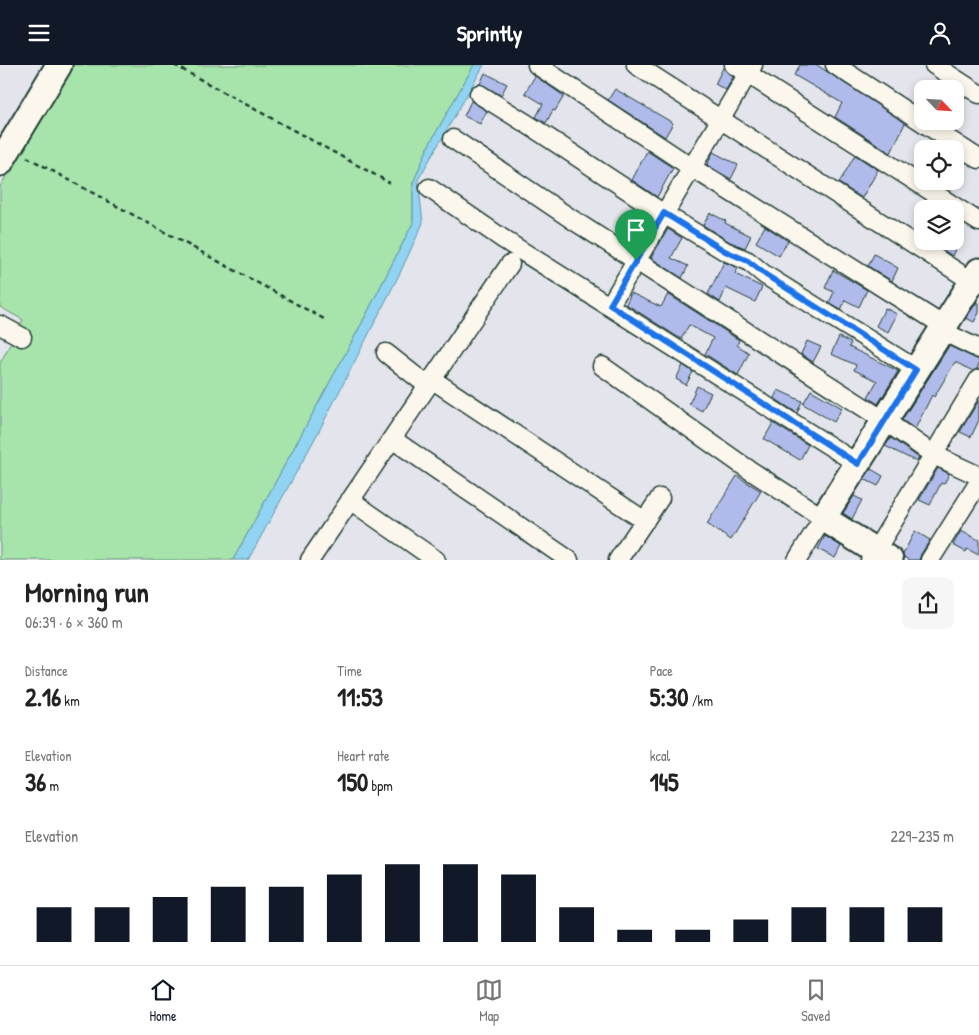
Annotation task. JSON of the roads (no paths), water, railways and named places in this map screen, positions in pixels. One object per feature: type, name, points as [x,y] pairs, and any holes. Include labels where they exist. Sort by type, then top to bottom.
[{"type":"street","points":[[3,151],[59,65]]},
{"type":"street","points":[[537,65],[692,167],[943,328],[979,349]]},
{"type":"street","points":[[636,65],[975,283],[916,370],[797,560]]},
{"type":"street","points":[[835,65],[979,159]]},
{"type":"street","points":[[934,65],[979,94]]},
{"type":"street","points":[[610,305],[722,119],[745,68],[979,222]]},
{"type":"street","points":[[479,94],[725,251],[748,261],[766,275],[916,370]]},
{"type":"street","points":[[453,139],[934,454],[979,476]]},
{"type":"street","points":[[429,188],[506,241],[610,305],[858,464]]},
{"type":"street","points":[[310,560],[510,265]]},
{"type":"street","points":[[0,325],[22,337]]},
{"type":"street","points":[[386,353],[645,521]]},
{"type":"street","points":[[602,366],[742,465],[878,557],[934,454],[979,379]]},
{"type":"street","points":[[392,439],[569,560]]},
{"type":"street","points":[[930,560],[979,482]]},
{"type":"street","points":[[618,560],[660,498]]},
{"type":"street","points":[[350,500],[436,560]]},
{"type":"water","points":[[474,65],[484,65],[418,180],[423,223],[400,273],[318,433],[248,560],[233,560],[362,323],[413,223],[413,183],[429,145]]}]
